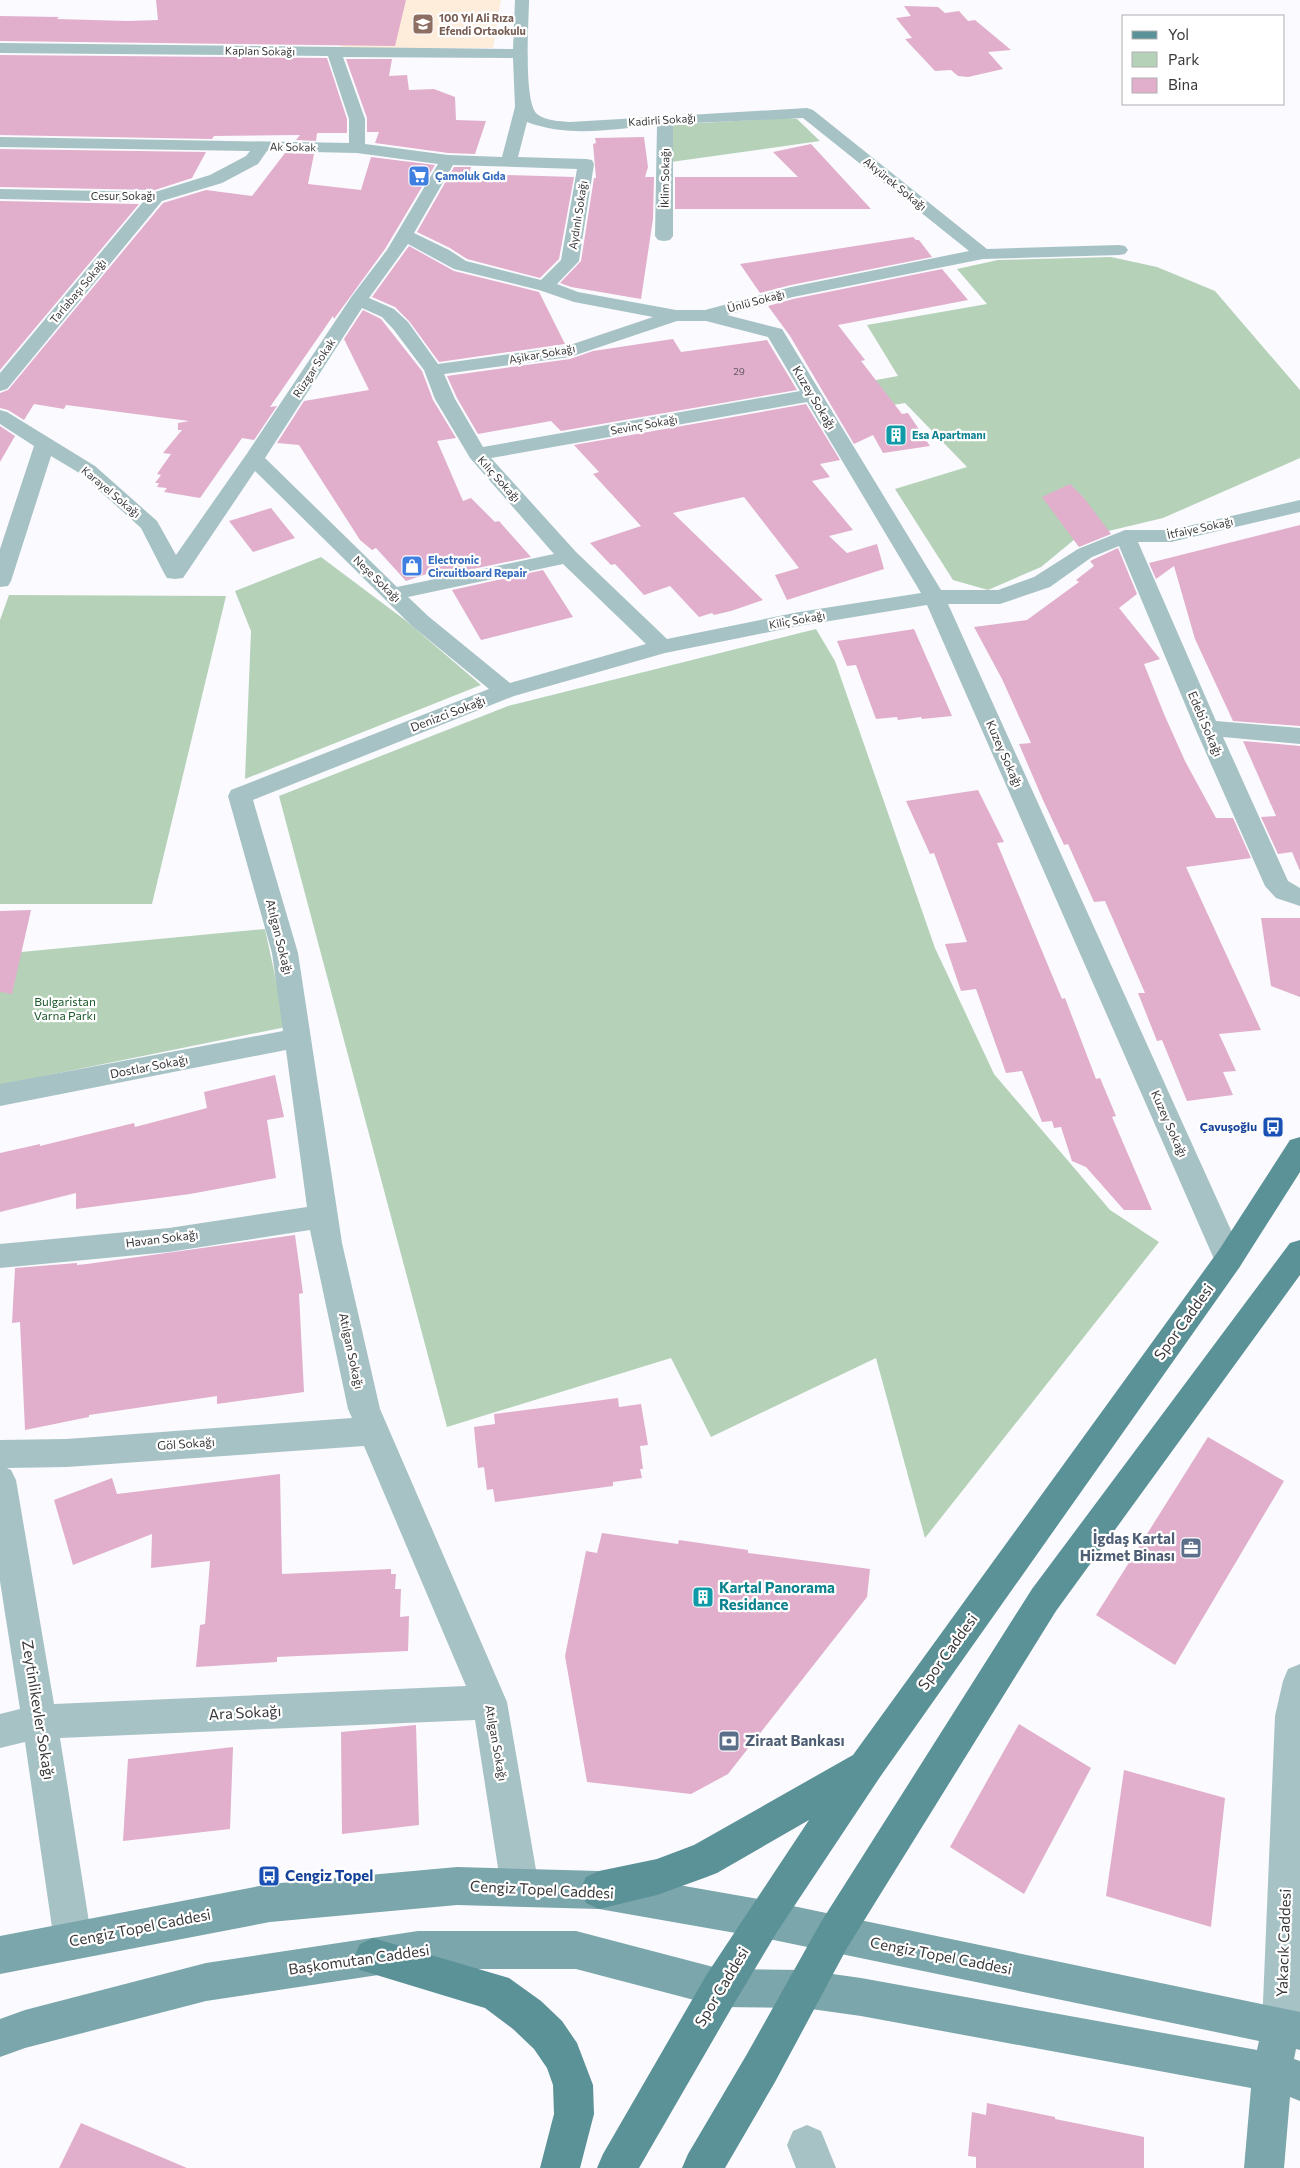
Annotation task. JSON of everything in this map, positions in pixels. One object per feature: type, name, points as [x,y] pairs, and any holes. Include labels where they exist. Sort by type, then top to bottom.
[{"type":"main road","name":"Spor Caddesi","points":[[617,2168],[721,1988],[764,1919],[867,1765],[1229,1259],[1300,1148]]},
{"type":"main road","points":[[702,2168],[834,1935],[1044,1600],[1300,1252]]},
{"type":"main road","points":[[599,1890],[657,1877],[704,1860],[867,1765]]},
{"type":"main road","points":[[373,1957],[495,1992],[527,2015],[548,2035],[562,2058],[572,2085],[574,2114],[560,2168]]},
{"type":"street","points":[[509,162],[523,107],[520,54],[522,0]]},
{"type":"street","name":"Kaplan Sokağı","points":[[0,48],[520,54]]},
{"type":"street","points":[[334,52],[357,119],[357,148]]},
{"type":"street","name":"Kadirli Sokağı","points":[[523,107],[532,118],[551,125],[570,127],[807,113]]},
{"type":"street","name":"Akyürek Sokağı","points":[[807,113],[983,254]]},
{"type":"street","name":"İklim Sokağı","points":[[664,236],[665,120]]},
{"type":"street","name":"Ak Sokak","points":[[0,142],[357,148],[448,160],[586,164]]},
{"type":"street","name":"Cesur Sokağı","points":[[0,194],[156,197],[216,179],[237,169],[252,160],[263,146]]},
{"type":"street","name":"Rüzgar Sokak","points":[[175,573],[254,459],[358,300],[394,252],[448,160]]},
{"type":"street","name":"Aydınlı Sokağı","points":[[545,286],[570,261],[586,164]]},
{"type":"street","name":"Tarlabaşı Sokağı","points":[[0,385],[156,197]]},
{"type":"street","name":"Ünlü Sokağı","points":[[404,235],[443,254],[460,265],[545,286],[574,296],[676,316],[706,315],[790,292],[983,254],[1119,250]]},
{"type":"street","name":"Kılıç Sokağı","points":[[358,300],[388,313],[401,326],[433,370],[445,399],[477,454],[568,557],[662,647]]},
{"type":"street","name":"Kuzey Sokağı","points":[[706,315],[776,333],[934,597],[1229,1259]]},
{"type":"street","name":"Aşikar Sokağı","points":[[433,370],[570,351],[676,316]]},
{"type":"street","name":"Sevinç Sokağı","points":[[477,454],[812,395]]},
{"type":"street","name":"Karayel Sokağı","points":[[0,416],[88,470],[150,526],[175,573]]},
{"type":"street","points":[[0,581],[45,444]]},
{"type":"street","name":"Neşe Sokağı","points":[[254,459],[420,621],[506,691]]},
{"type":"street","name":"İtfaiye Sokağı","points":[[934,597],[1000,598],[1042,582],[1085,553],[1125,536],[1171,536],[1300,506]]},
{"type":"street","name":"Edebi Sokağı","points":[[1125,536],[1207,728],[1278,886],[1285,892],[1300,897]]},
{"type":"street","points":[[393,594],[568,557]]},
{"type":"street","name":"Kiliç Sokağı","points":[[662,647],[799,619],[934,597]]},
{"type":"street","name":"Denizci Sokağı","points":[[240,796],[506,691],[662,647]]},
{"type":"street","points":[[1207,728],[1300,736]]},
{"type":"street","name":"Atılgan Sokağı","points":[[240,796],[285,953],[327,1243],[364,1409],[490,1702],[520,1887]]},
{"type":"street","name":"Dostlar Sokağı","points":[[0,1095],[297,1038]]},
{"type":"street","name":"Havan Sokağı","points":[[0,1256],[169,1240],[323,1216]]},
{"type":"street","name":"Göl Sokağı","points":[[0,1454],[67,1452],[372,1431]]},
{"type":"street","name":"Zeytinlikevler Sokağı","points":[[0,1480],[40,1722],[73,1941]]},
{"type":"street","name":"Yakacık Caddesi","points":[[1291,2029],[1293,1716],[1300,1681]]},
{"type":"street","name":"Ara Sokağı","points":[[0,1731],[40,1722],[490,1702]]},
{"type":"street","name":"Cengiz Topel Caddesi","points":[[0,1955],[270,1903],[457,1886],[599,1890],[764,1919],[1291,2029]]},
{"type":"street","name":"Başkomutan Caddesi","points":[[0,2038],[25,2029],[206,1982],[418,1950],[576,1950],[721,1988]]},
{"type":"street","points":[[721,1988],[804,1990],[861,1997],[1286,2076]]},
{"type":"street","points":[[1264,2168],[1286,2076],[1291,2029]]},
{"type":"shaded area","name":"100 Yıl Ali Rıza Efendi Ortaokulu","points":[[357,0],[501,0],[493,48],[339,50]]},
{"type":"green space","points":[[797,119],[820,141],[671,162],[667,125]]},
{"type":"green space","points":[[1111,257],[1157,267],[1215,291],[1300,390],[1300,458],[1163,518],[1075,539],[1041,567],[988,590],[953,580],[895,489],[967,467],[905,403],[838,414],[822,390],[898,376],[867,325],[987,304],[957,269],[998,260]]},
{"type":"green space","points":[[321,557],[405,620],[481,685],[245,779],[251,631],[235,591]]},
{"type":"green space","points":[[9,595],[226,596],[152,904],[0,904],[0,620]]},
{"type":"green space","points":[[816,629],[835,661],[935,948],[994,1074],[1110,1210],[1159,1242],[925,1538],[876,1358],[711,1437],[671,1358],[447,1427],[279,796],[508,706]]},
{"type":"green space","name":"Bulgaristan Varna Parkı","points":[[265,929],[286,1027],[0,1085],[0,954]]},
{"type":"building","points":[[156,0],[406,0],[395,46],[0,41],[0,16],[128,21],[158,20]]},
{"type":"building","points":[[904,6],[938,7],[945,13],[959,11],[968,21],[975,20],[1011,50],[988,52],[1003,69],[968,77],[958,76],[951,70],[935,71],[905,39],[912,38],[896,18],[911,16]]},
{"type":"building","points":[[0,55],[327,58],[347,119],[347,133],[317,133],[316,141],[296,140],[300,135],[214,136],[212,139],[0,135]]},
{"type":"building","points":[[346,59],[392,59],[389,76],[407,75],[409,90],[434,89],[455,97],[456,120],[486,121],[475,154],[448,153],[375,143],[379,132],[367,132],[367,118]]},
{"type":"building","points":[[644,137],[648,167],[645,177],[654,177],[653,219],[641,299],[571,287],[560,283],[581,261],[594,178],[596,178],[593,144],[596,143],[595,138]]},
{"type":"building","points":[[811,144],[871,209],[675,209],[675,177],[798,177],[773,152]]},
{"type":"building","points":[[0,149],[206,152],[192,178],[155,190],[0,187]]},
{"type":"building","points":[[285,153],[314,154],[308,184],[361,190],[371,157],[435,165],[385,249],[334,319],[333,316],[270,407],[277,406],[254,440],[242,438],[200,498],[164,492],[167,488],[157,487],[159,483],[155,483],[161,475],[157,474],[171,454],[163,453],[182,430],[178,430],[178,423],[189,421],[66,405],[64,409],[34,404],[24,420],[8,410],[0,408],[0,393],[8,390],[163,203],[206,190],[252,196]]},
{"type":"building","points":[[454,167],[471,167],[469,174],[574,177],[559,259],[540,278],[467,259],[450,248],[417,232]]},
{"type":"building","points":[[0,201],[139,204],[0,370]]},
{"type":"building","points":[[913,237],[919,240],[932,257],[760,293],[740,264]]},
{"type":"building","points":[[409,246],[454,271],[539,292],[565,344],[439,362],[409,321],[395,307],[372,297]]},
{"type":"building","points":[[942,269],[968,300],[838,325],[865,360],[861,361],[902,414],[908,413],[930,446],[883,453],[873,435],[854,444],[790,336],[768,306],[793,299]]},
{"type":"building","points":[[363,310],[381,319],[422,371],[433,400],[456,438],[437,441],[463,501],[471,498],[495,522],[499,521],[531,557],[444,575],[441,569],[406,581],[376,548],[372,550],[360,540],[299,445],[277,443],[304,401],[369,390],[344,339]]},
{"type":"building","points":[[673,339],[681,352],[767,340],[797,390],[561,431],[551,421],[478,434],[457,398],[447,376],[570,359],[593,351]]},
{"type":"building","points":[[806,404],[840,460],[820,464],[830,477],[812,481],[853,530],[829,536],[847,553],[877,544],[884,569],[787,600],[775,575],[799,568],[744,497],[673,513],[763,600],[731,611],[714,615],[712,613],[699,617],[670,586],[644,595],[615,564],[611,565],[590,543],[641,526],[593,474],[599,472],[574,445]]},
{"type":"building","points":[[0,426],[15,436],[0,462]]},
{"type":"building","points":[[1070,484],[1084,498],[1111,534],[1079,547],[1042,497]]},
{"type":"building","points":[[271,508],[295,538],[253,552],[229,521]]},
{"type":"building","points":[[1300,525],[1300,726],[1233,721],[1195,639],[1174,566],[1156,579],[1149,563]]},
{"type":"building","points":[[1118,548],[1137,594],[1119,608],[1160,659],[1144,664],[1164,714],[1185,761],[1216,818],[1233,818],[1251,858],[1186,867],[1261,1030],[1219,1034],[1236,1071],[1223,1072],[1233,1095],[1187,1101],[1162,1040],[1157,1041],[1138,993],[1145,993],[1105,901],[1094,902],[1068,844],[1064,845],[1043,800],[1019,744],[1031,743],[1002,679],[974,627],[1027,620],[1079,582],[1076,580],[1094,566],[1090,561]]},
{"type":"building","points":[[543,570],[573,617],[481,640],[452,590]]},
{"type":"building","points":[[914,629],[952,716],[898,720],[897,717],[876,719],[856,665],[847,666],[837,641]]},
{"type":"building","points":[[1243,741],[1300,746],[1300,871],[1292,852],[1278,854],[1261,817],[1276,816]]},
{"type":"building","points":[[978,790],[1004,842],[997,843],[1062,999],[1065,998],[1096,1079],[1100,1078],[1116,1116],[1112,1117],[1152,1210],[1124,1210],[1086,1167],[1072,1161],[1061,1127],[1054,1128],[1052,1121],[1042,1122],[1022,1071],[1006,1073],[976,989],[961,991],[945,944],[967,942],[934,853],[930,854],[906,801]]},
{"type":"building","points":[[31,910],[12,994],[0,992],[0,911]]},
{"type":"building","points":[[1261,918],[1300,918],[1300,997],[1271,986]]},
{"type":"building","points":[[275,1075],[284,1117],[267,1120],[276,1178],[190,1194],[76,1209],[76,1193],[0,1212],[0,1153],[40,1144],[40,1146],[134,1123],[135,1127],[207,1108],[204,1092]]},
{"type":"building","points":[[295,1235],[303,1293],[299,1294],[304,1392],[217,1404],[217,1396],[89,1415],[89,1417],[25,1430],[20,1322],[12,1323],[15,1268],[77,1263],[77,1265],[87,1264]]},
{"type":"building","points":[[618,1398],[619,1407],[641,1404],[648,1445],[640,1446],[643,1469],[640,1469],[642,1478],[613,1482],[613,1486],[495,1502],[493,1489],[487,1490],[484,1467],[478,1468],[474,1427],[495,1424],[494,1414]]},
{"type":"building","name":"İgdaş Kartal Hizmet Binası","points":[[1208,1437],[1284,1481],[1175,1665],[1096,1615]]},
{"type":"building","points":[[280,1474],[282,1574],[391,1569],[391,1574],[396,1574],[395,1589],[401,1589],[400,1617],[409,1616],[408,1651],[277,1657],[277,1662],[196,1667],[200,1625],[205,1624],[210,1561],[151,1568],[152,1534],[73,1565],[54,1500],[112,1478],[117,1494]]},
{"type":"building","points":[[602,1533],[678,1544],[679,1540],[748,1550],[748,1553],[870,1569],[867,1597],[728,1774],[691,1794],[587,1782],[565,1656],[586,1551],[597,1553]]},
{"type":"building","points":[[1019,1724],[1091,1768],[1024,1894],[950,1847]]},
{"type":"building","points":[[416,1725],[419,1825],[342,1834],[341,1732]]},
{"type":"building","points":[[233,1747],[230,1829],[123,1841],[128,1759]]},
{"type":"building","points":[[1124,1770],[1225,1798],[1211,1927],[1106,1896]]},
{"type":"building","points":[[987,2103],[1144,2137],[1144,2168],[976,2168],[976,2157],[968,2156],[972,2112],[986,2115]]},
{"type":"building","points":[[81,2123],[187,2168],[59,2168]]},
{"type":"place","name":"100 Yıl Ali Rıza Efendi Ortaokulu","points":[[423,24]]},
{"type":"place","name":"Çamoluk Gıda","points":[[419,176]]},
{"type":"place","name":"Esa Apartmanı","points":[[896,435]]},
{"type":"place","name":"Electronic Circuitboard Repair","points":[[412,566]]},
{"type":"place","name":"Çavuşoğlu","points":[[1273,1127]]},
{"type":"place","name":"İgdaş Kartal Hizmet Binası","points":[[1191,1548]]},
{"type":"place","name":"Kartal Panorama Residance","points":[[703,1597]]},
{"type":"place","name":"Ziraat Bankası","points":[[729,1741]]},
{"type":"place","name":"Cengiz Topel","points":[[269,1876]]}]
